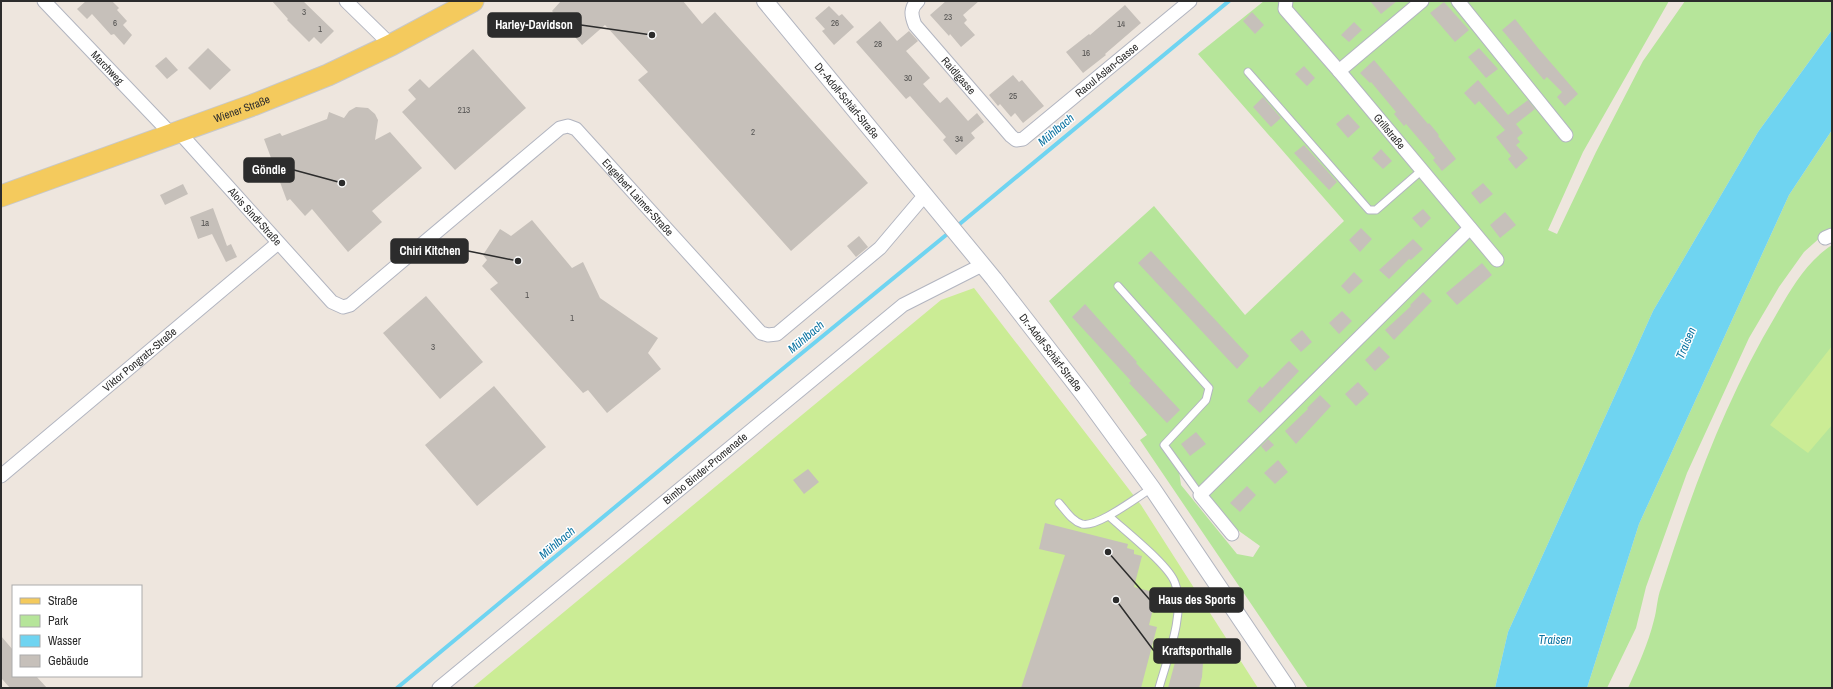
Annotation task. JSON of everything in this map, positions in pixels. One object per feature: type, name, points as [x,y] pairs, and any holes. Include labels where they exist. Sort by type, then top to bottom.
[{"type":"main road","name":"Wiener Straße","points":[[1,196],[253,105],[328,75],[391,45],[473,1]]},
{"type":"street","name":"Marchweg","points":[[44,1],[174,133]]},
{"type":"street","points":[[346,1],[391,45]]},
{"type":"street","name":"Dr.-Adolf-Schärf-Straße","points":[[759,1],[792,33]]},
{"type":"street","name":"Dr.-Adolf-Schärf-Straße","points":[[765,1],[942,218],[965,244],[1084,395],[1152,488],[1287,688]]},
{"type":"street","name":"Raidlgasse","points":[[918,1],[913,5],[911,15],[915,25],[1011,136],[1016,140],[1023,139]]},
{"type":"street","name":"Raoul Aslan-Gasse","points":[[1023,139],[1190,1]]},
{"type":"street","name":"Grillstraße","points":[[1286,1],[1285,9],[1339,70],[1497,260]]},
{"type":"street","points":[[1339,70],[1422,1]]},
{"type":"street","points":[[1458,1],[1566,135]]},
{"type":"street","name":"Engelbert Laimer-Straße","points":[[332,302],[343,307],[350,305],[560,128],[568,126],[576,129],[761,333],[768,335],[777,334],[880,248],[924,196]]},
{"type":"street","name":"Alois Sindl-Straße","points":[[174,133],[332,302]]},
{"type":"street","points":[[1232,534],[1200,494],[1470,228]]},
{"type":"street","name":"Viktor Pongratz-Straße","points":[[1,476],[278,243]]},
{"type":"street","name":"Bimbo Binder-Promenade","points":[[439,688],[903,305],[982,265]]},
{"type":"lane","points":[[1248,72],[1369,210],[1376,210],[1422,170]]},
{"type":"lane","points":[[1118,286],[1209,388],[1206,400],[1164,445],[1200,494]]},
{"type":"lane","points":[[1059,503],[1073,520],[1081,524],[1095,523],[1109,516],[1152,488]]},
{"type":"lane","points":[[1109,516],[1163,565],[1175,583],[1179,603],[1176,627],[1159,688]]},
{"type":"green space","points":[[1264,1],[1669,1],[1583,152],[1548,230],[1557,234],[1596,152],[1643,61],[1685,1],[1832,1],[1832,30],[1758,132],[1653,311],[1508,632],[1495,688],[1308,688],[1140,440],[1147,435],[1049,301],[1154,206],[1245,315],[1344,221],[1198,54]],"holes":[[[1179,471],[1239,531],[1260,546],[1253,557],[1237,554],[1181,485]]]},
{"type":"green space","points":[[1832,130],[1832,227],[1804,252],[1779,287],[1749,338],[1687,473],[1646,587],[1636,628],[1607,688],[1587,688],[1639,524],[1789,195]]},
{"type":"green space","points":[[1832,245],[1832,688],[1628,688],[1649,638],[1660,592],[1684,518],[1725,414],[1758,347],[1793,286],[1814,259]]},
{"type":"green space","points":[[974,288],[1141,505],[1258,688],[472,688],[941,300]]},
{"type":"green space","points":[[1832,346],[1832,425],[1808,453],[1770,425]]},
{"type":"water","name":"Traisen","points":[[1832,30],[1832,130],[1789,195],[1639,524],[1587,688],[1495,688],[1508,632],[1653,311],[1758,132]]},
{"type":"building","points":[[86,1],[112,1],[119,8],[117,10],[127,21],[123,25],[132,35],[124,45],[114,34],[111,35],[92,14],[87,19],[77,9]]},
{"type":"building","points":[[272,1],[303,1],[334,31],[321,44],[314,37],[309,42],[287,20],[288,19]]},
{"type":"building","points":[[561,1],[683,1],[702,24],[715,12],[868,183],[791,251],[638,80],[648,72],[605,25],[582,45],[552,11]]},
{"type":"building","points":[[946,1],[979,1],[963,15],[967,20],[964,23],[975,35],[961,47],[930,15]]},
{"type":"building","points":[[1370,1],[1397,1],[1381,14]]},
{"type":"building","points":[[1444,2],[1469,30],[1455,42],[1430,13]]},
{"type":"building","points":[[1125,5],[1141,23],[1105,54],[1106,55],[1083,73],[1066,52],[1089,34],[1090,35]]},
{"type":"building","points":[[829,6],[839,16],[842,14],[854,27],[834,45],[822,31],[825,29],[815,18]]},
{"type":"building","points":[[1252,12],[1264,25],[1255,34],[1243,21]]},
{"type":"building","points":[[1515,19],[1578,94],[1565,106],[1557,97],[1562,92],[1547,77],[1544,80],[1502,30]]},
{"type":"building","points":[[880,21],[897,41],[909,31],[918,41],[906,51],[930,78],[923,84],[940,103],[947,97],[968,121],[977,113],[984,122],[971,133],[975,138],[956,155],[943,140],[946,137],[910,96],[906,99],[856,42]]},
{"type":"building","points":[[1354,22],[1362,30],[1349,42],[1341,35]]},
{"type":"building","points":[[208,48],[231,70],[210,90],[188,68]]},
{"type":"building","points":[[1479,48],[1498,69],[1486,78],[1468,57]]},
{"type":"building","points":[[473,49],[526,108],[455,170],[402,112],[416,99],[408,90],[420,79],[429,88]]},
{"type":"building","points":[[166,57],[178,70],[167,79],[155,66]]},
{"type":"building","points":[[1374,60],[1439,135],[1438,136],[1456,159],[1442,171],[1433,160],[1435,158],[1406,124],[1404,126],[1394,114],[1396,112],[1371,82],[1370,83],[1360,73]]},
{"type":"building","points":[[1304,66],[1315,78],[1307,86],[1295,74]]},
{"type":"building","points":[[1013,75],[1019,82],[1022,80],[1044,106],[1023,123],[1015,113],[1011,117],[1000,104],[998,106],[989,95]]},
{"type":"building","points":[[1478,80],[1508,115],[1528,100],[1535,109],[1516,124],[1523,133],[1517,138],[1520,142],[1516,145],[1528,158],[1516,169],[1508,159],[1511,156],[1496,137],[1505,130],[1479,101],[1475,105],[1464,93]]},
{"type":"building","points":[[1263,97],[1281,118],[1271,127],[1253,107]]},
{"type":"building","points":[[356,107],[368,108],[375,114],[378,120],[375,140],[390,132],[422,168],[372,211],[382,222],[348,252],[312,209],[305,216],[290,199],[287,201],[264,139],[280,133],[282,136],[327,119],[329,112],[344,118],[349,111]]},
{"type":"building","points":[[1348,114],[1360,127],[1348,138],[1336,124]]},
{"type":"building","points":[[1304,145],[1337,182],[1329,190],[1294,153]]},
{"type":"building","points":[[1381,149],[1392,161],[1383,169],[1372,158]]},
{"type":"building","points":[[1483,183],[1493,194],[1480,204],[1471,193]]},
{"type":"building","points":[[183,184],[188,194],[165,205],[160,195]]},
{"type":"building","points":[[213,208],[227,246],[231,244],[237,257],[226,262],[212,234],[198,239],[190,217]]},
{"type":"building","points":[[1423,209],[1431,218],[1421,228],[1412,218]]},
{"type":"building","points":[[1505,212],[1516,225],[1500,238],[1490,225]]},
{"type":"building","points":[[532,220],[572,268],[583,262],[600,298],[658,338],[648,353],[661,369],[607,413],[588,390],[583,393],[490,289],[498,283],[482,266],[487,260],[483,255],[500,229],[511,236]]},
{"type":"building","points":[[1361,228],[1372,239],[1360,252],[1349,240]]},
{"type":"building","points":[[859,236],[868,247],[856,257],[847,246]]},
{"type":"building","points":[[1413,239],[1423,249],[1411,260],[1409,259],[1389,279],[1379,270]]},
{"type":"building","points":[[1151,251],[1249,356],[1237,369],[1138,263]]},
{"type":"building","points":[[1482,263],[1492,275],[1457,305],[1446,293]]},
{"type":"building","points":[[1354,272],[1363,281],[1349,294],[1341,286]]},
{"type":"building","points":[[1423,292],[1432,301],[1394,340],[1385,330],[1411,306],[1410,305]]},
{"type":"building","points":[[426,296],[483,362],[440,399],[383,333]]},
{"type":"building","points":[[1085,304],[1137,362],[1136,363],[1180,410],[1167,423],[1129,383],[1131,381],[1072,317]]},
{"type":"building","points":[[1342,311],[1352,321],[1339,334],[1329,323]]},
{"type":"building","points":[[1302,330],[1312,342],[1301,352],[1290,340]]},
{"type":"building","points":[[1379,346],[1390,357],[1375,371],[1365,360]]},
{"type":"building","points":[[1289,361],[1299,371],[1260,413],[1247,401],[1260,386],[1262,388]]},
{"type":"building","points":[[1358,382],[1369,394],[1356,406],[1345,394]]},
{"type":"building","points":[[494,386],[546,447],[477,506],[425,445]]},
{"type":"building","points":[[1320,395],[1331,406],[1296,444],[1285,431]]},
{"type":"building","points":[[1196,432],[1206,444],[1190,456],[1181,444]]},
{"type":"building","points":[[1268,439],[1274,445],[1266,452],[1261,446]]},
{"type":"building","points":[[1278,460],[1288,472],[1275,484],[1264,473]]},
{"type":"building","points":[[808,469],[819,482],[804,494],[793,480]]},
{"type":"building","points":[[1247,486],[1256,495],[1240,512],[1230,503]]},
{"type":"building","points":[[1045,523],[1128,544],[1127,548],[1134,550],[1134,554],[1142,556],[1134,587],[1157,593],[1149,625],[1157,627],[1141,688],[1021,688],[1065,555],[1039,549]]},
{"type":"building","points":[[1,636],[12,649],[12,677],[37,677],[47,688],[10,688],[2,679]]},
{"type":"building","points":[[1180,644],[1204,649],[1202,677],[1199,688],[1168,688]]},
{"type":"waterway","name":"Mühlbach","points":[[956,227],[1229,1]]},
{"type":"waterway","name":"Mühlbach","points":[[397,688],[951,231]]},
{"type":"place","name":"Harley-Davidson","points":[[652,35]]},
{"type":"place","name":"Göndle","points":[[342,183]]},
{"type":"place","name":"Chiri Kitchen","points":[[518,261]]},
{"type":"place","name":"Haus des Sports","points":[[1108,552]]},
{"type":"place","name":"Kraftsporthalle","points":[[1116,600]]}]
